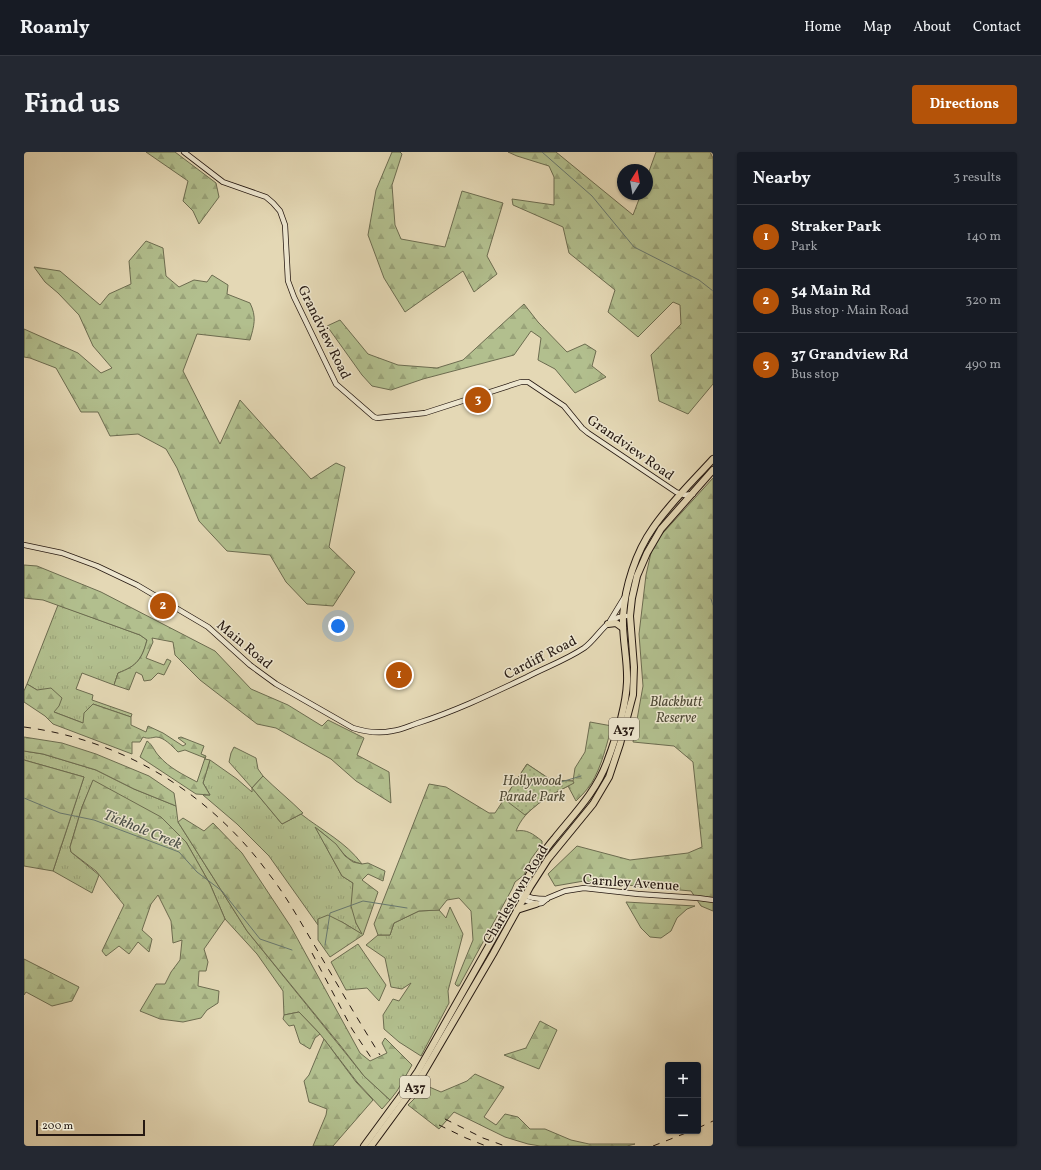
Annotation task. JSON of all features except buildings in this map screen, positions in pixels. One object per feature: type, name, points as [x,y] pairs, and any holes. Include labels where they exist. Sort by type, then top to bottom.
[{"type":"highway","name":"A37","points":[[626,616],[626,593],[638,555],[646,538],[681,494],[713,459]]},
{"type":"highway","name":"A37","points":[[626,616],[635,585],[649,548],[661,529],[713,470]]},
{"type":"highway","name":"Charlestown Road","points":[[364,1146],[418,1071],[517,894],[544,852],[595,788],[607,762],[622,712],[626,691],[627,669],[623,628],[626,616]]},
{"type":"highway","name":"Charlestown Road","points":[[371,1146],[418,1082],[524,898],[558,845],[593,804],[602,790],[614,763],[633,695],[634,667],[626,616]]},
{"type":"highway","points":[[608,624],[616,623],[623,628]]},
{"type":"highway","points":[[517,910],[536,904]]},
{"type":"main road","name":"Grandview Road","points":[[184,152],[223,182],[266,197],[280,211],[285,225],[290,287],[336,384],[372,415],[377,418],[425,413],[521,382],[528,382],[564,406],[588,433],[661,483],[681,494],[692,494]]},
{"type":"main road","name":"Main Road","points":[[24,545],[62,553],[97,566],[137,585],[208,627],[250,665],[276,684],[353,728],[364,732],[392,732],[453,710]]},
{"type":"main road","points":[[608,624],[626,593]]},
{"type":"main road","name":"Cardiff Road","points":[[453,710],[499,691],[576,653],[589,644],[608,624],[617,617],[626,616]]},
{"type":"main road","name":"Carnley Avenue","points":[[517,894],[536,904],[542,903],[548,898],[565,891],[584,888],[713,900]]},
{"type":"main road","name":"Carnley Avenue","points":[[524,898],[548,898]]},
{"type":"green space","points":[[146,152],[175,152],[216,183],[219,197],[199,224],[193,211],[183,201],[188,181]]},
{"type":"green space","points":[[392,152],[400,152],[402,154],[392,185],[395,225],[401,239],[445,247],[462,191],[503,203],[487,256],[497,274],[474,292],[463,271],[405,312],[384,278],[368,235],[376,190]]},
{"type":"green space","points":[[508,152],[556,152],[633,215],[639,200],[653,200],[653,164],[652,164],[656,152],[710,152],[713,158],[713,384],[688,414],[659,401],[651,355],[681,324],[680,305],[673,302],[638,337],[608,312],[615,290],[569,253],[563,227],[513,205],[512,199],[554,205],[554,177],[549,166]]},
{"type":"green space","points":[[146,241],[163,248],[166,276],[179,287],[194,280],[207,282],[212,275],[228,285],[227,294],[250,303],[254,313],[253,330],[250,340],[197,334],[183,371],[220,444],[240,400],[311,479],[336,463],[345,467],[329,547],[355,572],[333,606],[307,604],[286,582],[270,555],[227,551],[199,521],[177,468],[166,449],[138,434],[110,436],[98,412],[81,412],[56,368],[24,357],[24,329],[78,353],[101,373],[112,368],[93,346],[79,315],[45,282],[34,267],[60,271],[100,305],[109,294],[131,284],[129,261]]},
{"type":"green space","points":[[524,304],[538,322],[567,352],[585,344],[596,351],[592,366],[606,377],[575,393],[555,369],[538,360],[541,338],[531,331],[514,355],[423,379],[391,390],[372,386],[362,375],[327,326],[340,320],[368,354],[398,365],[437,368],[463,360]]},
{"type":"green space","name":"Blackbutt Reserve","points":[[713,478],[713,911],[701,906],[691,891],[584,881],[555,886],[548,874],[577,846],[630,860],[688,853],[702,847],[693,762],[674,746],[633,742],[643,686],[639,634],[646,575],[653,544]]},
{"type":"green space","points":[[24,565],[37,566],[101,592],[215,651],[251,689],[288,705],[322,726],[328,720],[364,738],[357,755],[389,772],[391,803],[356,781],[331,759],[276,728],[257,724],[200,680],[175,655],[173,642],[152,638],[153,642],[146,658],[164,665],[167,659],[171,661],[164,675],[158,673],[151,680],[144,681],[142,675],[136,672],[129,690],[114,685],[118,673],[130,668],[141,657],[147,640],[140,635],[43,600],[24,598]]},
{"type":"green space","points":[[58,605],[140,635],[147,640],[141,657],[130,668],[118,673],[114,685],[82,673],[76,689],[93,695],[92,700],[132,714],[131,717],[93,704],[83,723],[54,712],[37,690],[27,684]]},
{"type":"green space","points":[[27,684],[37,690],[51,688],[62,698],[59,706],[54,712],[83,723],[84,713],[93,704],[131,717],[131,725],[146,732],[148,726],[163,733],[183,746],[186,744],[178,738],[181,737],[204,746],[201,754],[206,756],[205,759],[210,760],[203,783],[210,795],[196,794],[140,757],[147,741],[167,764],[197,782],[205,758],[185,750],[178,752],[165,740],[159,737],[143,737],[140,742],[132,742],[132,754],[53,724],[45,716],[24,702],[24,691]]},
{"type":"green space","points":[[590,722],[612,726],[595,777],[588,788],[576,801],[568,786],[538,804],[520,823],[516,831],[523,831],[536,836],[542,841],[542,844],[531,859],[524,875],[515,882],[459,986],[455,984],[473,940],[471,911],[459,898],[447,900],[439,910],[419,911],[394,923],[390,935],[378,935],[374,924],[429,784],[446,787],[489,813],[495,813],[527,764],[551,780],[573,781],[575,768],[585,752]]},
{"type":"green space","points":[[24,737],[62,743],[96,754],[149,776],[174,793],[176,806],[134,789],[96,770],[43,754],[24,751]]},
{"type":"green space","points":[[234,747],[256,758],[258,769],[263,776],[252,788],[229,762]]},
{"type":"green space","points":[[24,751],[43,754],[96,770],[134,789],[176,806],[178,822],[247,931],[364,1076],[390,1100],[382,1109],[357,1082],[320,1034],[299,1012],[284,1015],[283,991],[257,954],[225,919],[210,884],[186,842],[93,781],[82,807],[70,847],[71,852],[99,875],[92,893],[53,871],[84,777],[24,760]]},
{"type":"green space","points":[[24,760],[84,777],[53,871],[24,866]]},
{"type":"green space","points":[[210,760],[237,779],[252,792],[252,788],[282,824],[301,814],[349,849],[356,856],[362,864],[347,857],[316,828],[342,876],[353,883],[356,923],[363,935],[342,922],[318,919],[318,925],[269,856],[237,824],[203,795],[210,795],[203,783]]},
{"type":"green space","name":"Hollywood Parade Park","points":[[527,764],[551,780],[573,781],[574,783],[545,798],[525,815],[504,799]]},
{"type":"green space","points":[[263,776],[303,813],[282,824],[252,788]]},
{"type":"green space","points":[[93,780],[161,817],[186,842],[210,884],[225,919],[204,949],[208,962],[206,971],[199,971],[198,986],[219,991],[218,1003],[207,1010],[201,1018],[183,1022],[160,1019],[140,1011],[156,984],[165,984],[171,972],[180,960],[182,940],[173,943],[171,921],[158,895],[151,904],[142,930],[152,939],[149,952],[138,942],[129,954],[119,946],[106,956],[102,951],[124,905],[96,871],[71,852],[70,847],[82,807]]},
{"type":"green space","points":[[183,818],[204,831],[213,823],[242,853],[291,927],[360,1053],[370,1061],[387,1053],[382,1043],[385,1038],[412,1065],[390,1100],[364,1076],[247,931],[178,822]]},
{"type":"green space","points":[[315,827],[336,844],[345,856],[353,862],[362,864],[368,863],[385,871],[383,881],[368,874],[362,880],[378,892],[363,935],[330,957],[318,940],[318,919],[328,915],[362,934],[356,923],[351,906],[353,883],[342,876]]},
{"type":"green space","points":[[626,902],[695,906],[687,909],[677,918],[671,931],[661,938],[650,937],[641,928]]},
{"type":"green space","points":[[450,907],[463,934],[448,991],[449,1003],[421,1056],[399,1042],[384,1029],[383,1015],[393,999],[399,1001],[411,983],[402,989],[391,987],[385,958],[366,945],[378,935],[390,935],[394,923],[419,911],[439,910],[446,918]]},
{"type":"green space","points":[[358,944],[386,985],[379,1001],[367,988],[346,990],[331,962]]},
{"type":"green space","points":[[24,959],[79,987],[72,1001],[52,1006],[26,992],[24,995]]},
{"type":"green space","points":[[299,1012],[320,1034],[315,1038],[310,1049],[300,1043],[294,1025],[289,1026],[283,1019],[284,1015]]},
{"type":"green space","points":[[540,1021],[557,1030],[539,1069],[504,1055],[526,1048]]},
{"type":"green space","points":[[324,1039],[356,1082],[373,1100],[333,1146],[313,1146],[327,1109],[309,1102],[304,1081],[309,1075]]},
{"type":"green space","points":[[475,1074],[504,1087],[484,1117],[496,1125],[505,1114],[518,1117],[530,1129],[545,1129],[571,1140],[589,1144],[635,1144],[627,1146],[540,1146],[528,1144],[505,1137],[454,1112],[439,1129],[408,1105],[427,1086],[441,1092],[467,1081]]},
{"type":"waterway","points":[[542,152],[592,196],[634,247],[699,280],[713,291]]},
{"type":"waterway","points":[[711,599],[713,605]]},
{"type":"waterway","points":[[522,786],[561,782],[581,776]]},
{"type":"waterway","name":"Tickhole Creek","points":[[24,798],[60,813],[94,820],[179,852],[197,872],[222,891],[260,939],[292,950]]},
{"type":"waterway","name":"Tickhole Creek","points":[[325,945],[330,913],[363,901],[407,908]]},
{"type":"railway","points":[[24,727],[61,734],[96,744],[129,758],[162,775],[192,795],[220,819],[246,845],[282,892],[380,1055]]},
{"type":"railway","points":[[312,953],[352,1029],[372,1059]]},
{"type":"railway","points":[[445,1119],[483,1138],[505,1146]]},
{"type":"railway","points":[[701,1127],[713,1121]]},
{"type":"railway","points":[[439,1125],[486,1146]]},
{"type":"railway","points":[[653,1146],[683,1134]]},
{"type":"place","name":"37 Grandview Rd","points":[[478,400]]},
{"type":"place","name":"54 Main Rd","points":[[163,606]]},
{"type":"place","name":"Straker Park","points":[[399,675]]}]
